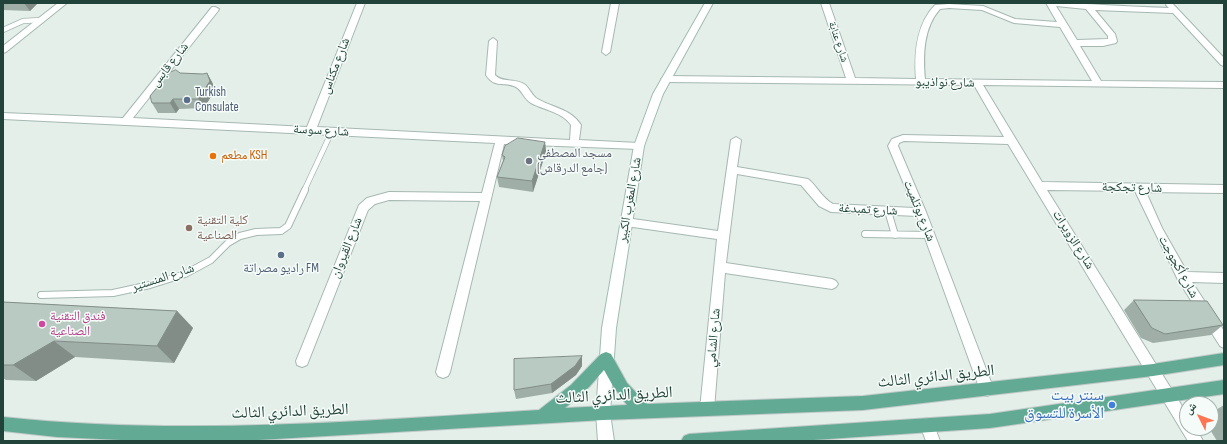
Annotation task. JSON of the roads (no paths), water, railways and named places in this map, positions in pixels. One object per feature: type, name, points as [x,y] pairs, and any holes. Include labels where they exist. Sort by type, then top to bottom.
[{"type":"main road","points":[[541,417],[579,388],[606,358],[617,381],[644,412]]},
{"type":"main road","name":"الطريق الدائري الثالث","points":[[3,424],[57,430],[121,433],[258,433],[603,413],[864,403],[1153,370],[1224,359]]},
{"type":"main road","points":[[689,441],[990,421],[1224,387]]},
{"type":"street","points":[[3,50],[63,3]]},
{"type":"street","name":"شارع مكناس","points":[[311,130],[361,3]]},
{"type":"street","points":[[606,52],[615,3]]},
{"type":"street","name":"شارع المغرب الكبير","points":[[606,441],[603,413],[606,358],[615,287],[639,146],[658,94],[709,3]]},
{"type":"street","name":"شارع عنابة","points":[[825,3],[851,81]]},
{"type":"street","points":[[1050,3],[1089,7],[1175,11]]},
{"type":"street","points":[[1050,3],[1098,83]]},
{"type":"street","points":[[1168,3],[1224,63]]},
{"type":"street","points":[[921,82],[919,57],[923,34],[933,13],[938,8],[949,6],[983,8],[1014,22],[1064,26]]},
{"type":"street","points":[[1075,43],[1103,43],[1113,40],[1112,36],[1089,7]]},
{"type":"street","name":"شارع قابس","points":[[126,121],[215,9]]},
{"type":"street","points":[[493,41],[490,75],[493,79],[521,86],[528,96],[534,100],[571,118],[576,125],[574,144]]},
{"type":"street","name":"شارع نواذيبو","points":[[666,79],[978,84],[1098,83],[1224,85]]},
{"type":"street","name":"شارع الزويرات","points":[[978,84],[1010,140],[1179,413]]},
{"type":"street","name":"شارع سوسة","points":[[3,116],[332,131],[500,141],[639,146]]},
{"type":"street","name":"شارع بوتلميت","points":[[987,390],[930,235],[893,146],[895,141],[909,138],[1010,140]]},
{"type":"street","name":"شارع الشامي","points":[[708,409],[723,236],[736,140]]},
{"type":"street","points":[[443,372],[500,141]]},
{"type":"street","name":"شارع تمبدغة","points":[[732,170],[804,182],[811,188],[821,202],[831,208],[921,212]]},
{"type":"street","name":"شارع تجكجة","points":[[1039,186],[1224,189]]},
{"type":"street","name":"شارع أكجوجت","points":[[1138,188],[1154,224],[1182,277],[1224,342]]},
{"type":"street","name":"شارع القيروان","points":[[302,361],[364,208],[367,204],[376,199],[389,196],[486,197]]},
{"type":"street","points":[[626,222],[723,236]]},
{"type":"street","points":[[720,267],[832,284]]},
{"type":"street","points":[[1182,277],[1224,278]]},
{"type":"street","points":[[927,425],[933,441]]},
{"type":"lane","points":[[3,30],[23,21],[42,20]]},
{"type":"lane","name":"شارع المنستير","points":[[41,295],[113,293],[150,285],[185,274],[211,260],[228,243],[240,236],[256,232],[281,231],[288,226],[332,131]]},
{"type":"lane","points":[[888,211],[895,235]]},
{"type":"lane","points":[[865,234],[930,235]]},
{"type":"place","name":"Turkish Consulate","points":[[187,100]]},
{"type":"place","name":"مطعم KSH","points":[[213,156]]},
{"type":"place","name":"مسجد المصطفى (جامع الدرقاش)","points":[[529,161]]},
{"type":"place","name":"كلية التقنية الصناعية","points":[[189,228]]},
{"type":"place","name":"راديو مصراتة FM","points":[[281,255]]},
{"type":"place","name":"فندق التقنية الصناعية","points":[[42,324]]},
{"type":"place","name":"سنتر بيت الأسرة للتسوق","points":[[1112,405]]}]
